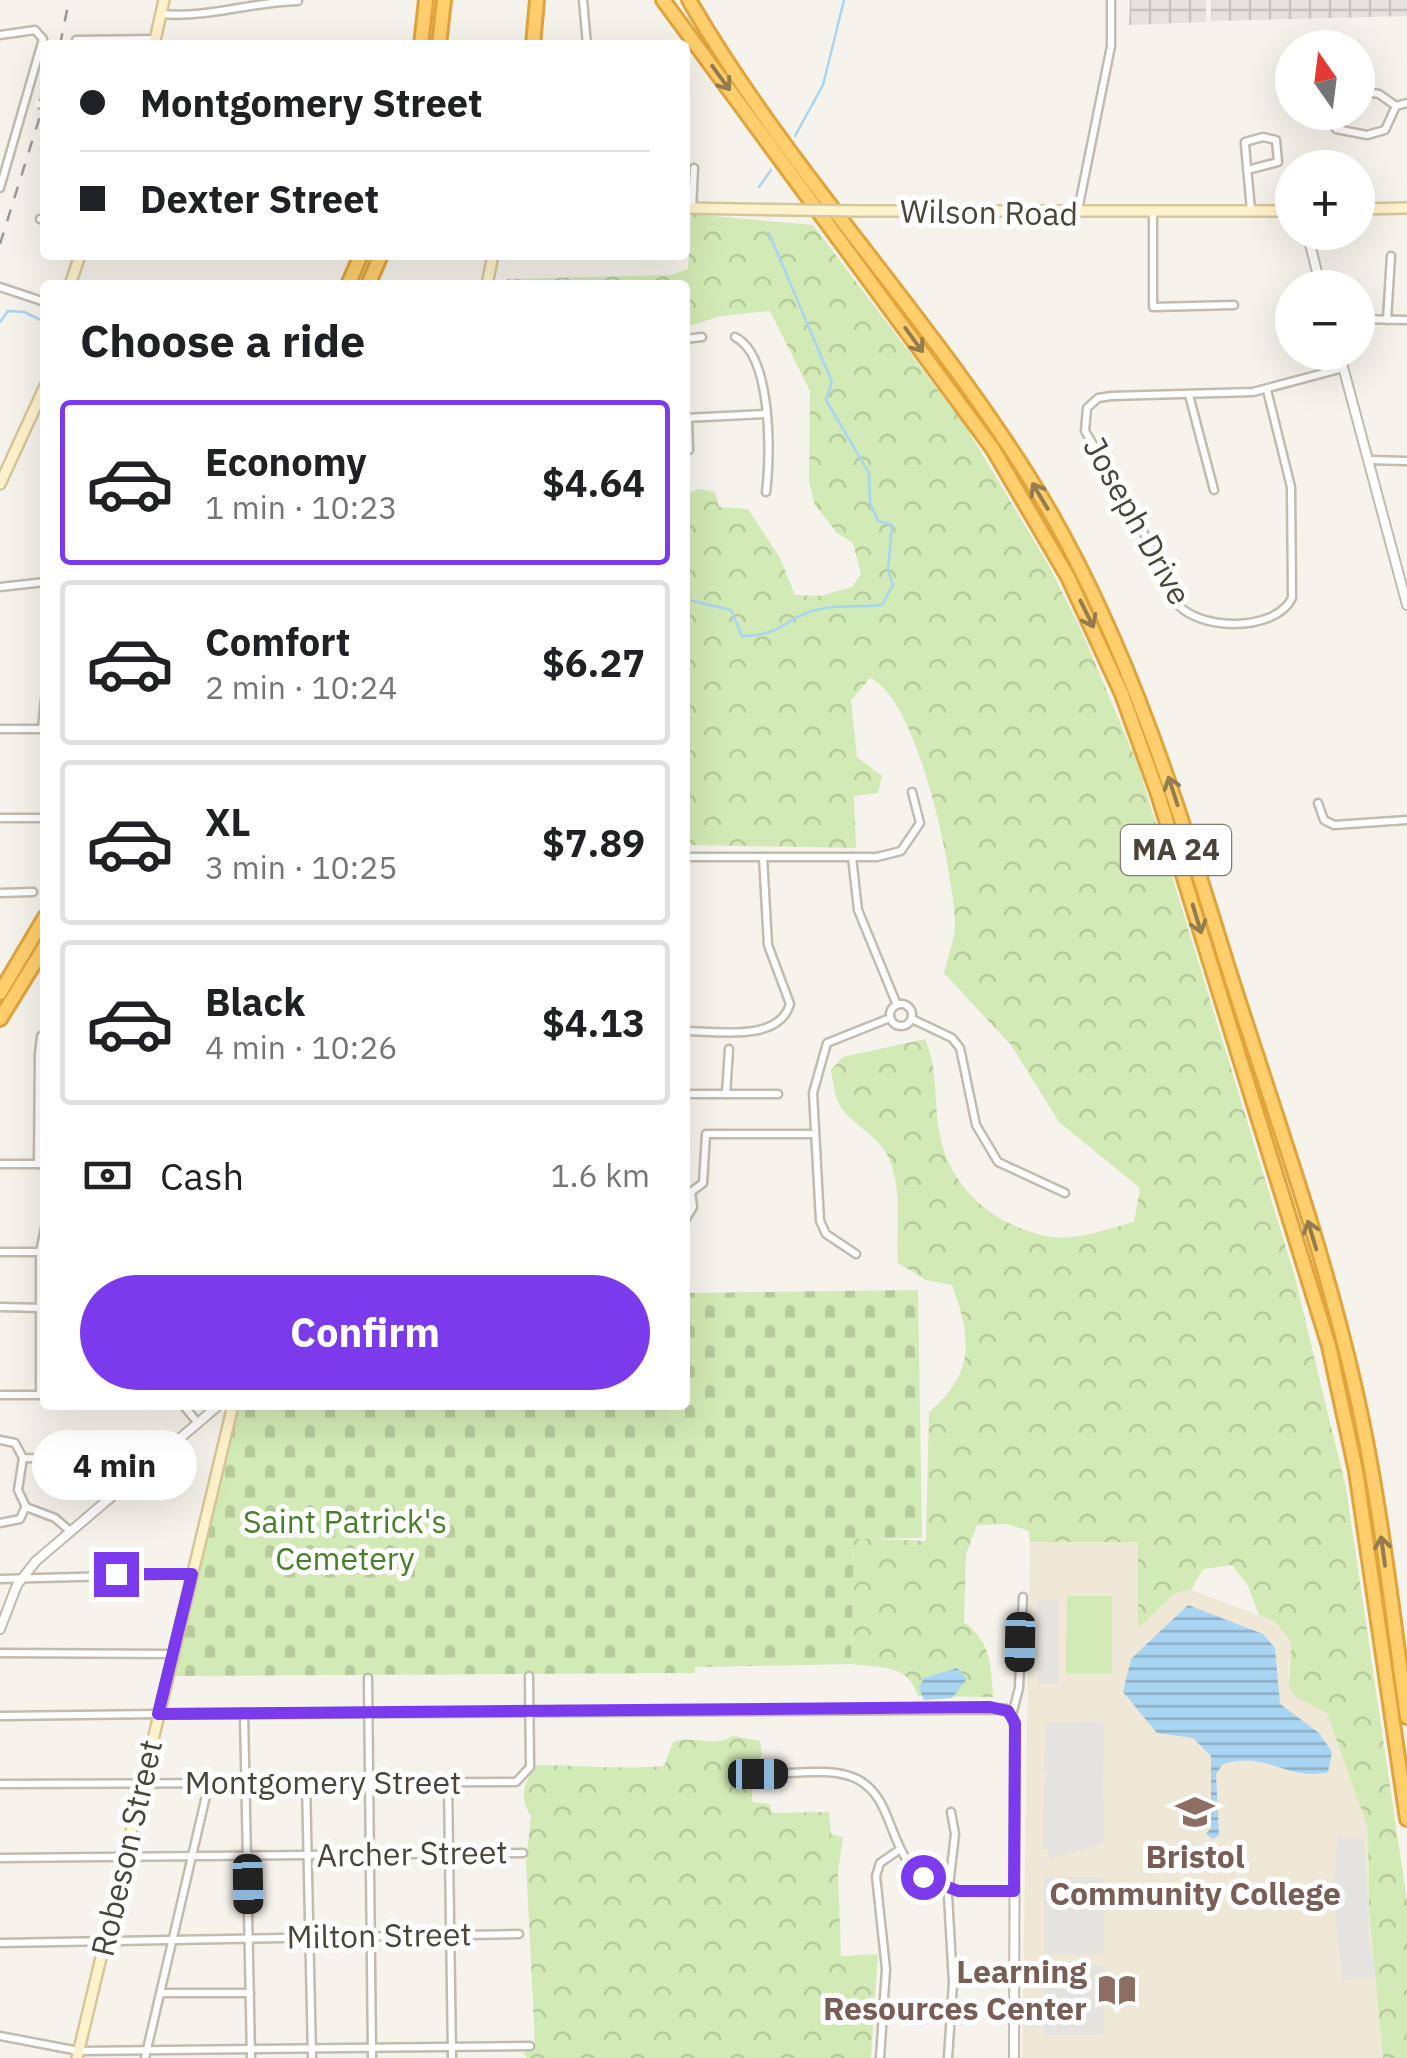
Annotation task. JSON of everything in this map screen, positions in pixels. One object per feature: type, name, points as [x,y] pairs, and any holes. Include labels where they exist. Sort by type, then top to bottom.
[{"type":"highway","points":[[422,40],[426,0]]},
{"type":"highway","points":[[440,40],[444,0]]},
{"type":"highway","points":[[528,0],[530,40]]},
{"type":"highway","points":[[531,40],[537,0]]},
{"type":"highway","name":"MA 24","points":[[663,0],[998,458],[1073,587],[1126,704],[1330,1346],[1356,1472],[1407,1819]]},
{"type":"highway","name":"MA 24","points":[[690,0],[739,77],[1010,448],[1070,548],[1134,683],[1171,784],[1344,1344],[1369,1459],[1407,1717]]},
{"type":"highway","points":[[0,993],[40,925]]},
{"type":"highway","points":[[0,1019],[40,954]]},
{"type":"main road","points":[[156,40],[164,0]]},
{"type":"main road","name":"Wilson Road","points":[[690,208],[1077,214],[1275,211]]},
{"type":"main road","points":[[1375,209],[1407,208]]},
{"type":"main road","points":[[0,484],[40,397]]},
{"type":"main road","name":"Robeson Street","points":[[78,2055],[232,1410]]},
{"type":"street","points":[[583,0],[587,40]]},
{"type":"street","points":[[1077,214],[1111,46],[1111,0]]},
{"type":"street","points":[[162,14],[214,15],[252,2],[298,1]]},
{"type":"street","points":[[0,34],[41,32],[41,40]]},
{"type":"street","points":[[0,188],[40,58]]},
{"type":"street","points":[[1375,93],[1396,106]]},
{"type":"street","points":[[26,102],[40,104]]},
{"type":"street","points":[[1396,106],[1407,103]]},
{"type":"street","points":[[1343,130],[1370,134],[1388,126],[1396,106]]},
{"type":"street","points":[[1247,170],[1278,162],[1276,140],[1266,136],[1246,141],[1247,170],[1251,212]]},
{"type":"street","points":[[690,195],[694,168]]},
{"type":"street","points":[[1153,213],[1153,306],[1234,306]]},
{"type":"street","points":[[1387,320],[1391,256]]},
{"type":"street","points":[[0,287],[40,300]]},
{"type":"street","points":[[1375,320],[1407,320]]},
{"type":"street","points":[[690,338],[702,337]]},
{"type":"street","points":[[735,337],[746,342],[757,359],[764,414],[766,492]]},
{"type":"street","name":"Joseph Drive","points":[[1268,390],[1291,487],[1293,591],[1285,610],[1268,620],[1205,621],[1181,609],[1132,506],[1085,431],[1086,411],[1098,398],[1268,390],[1336,370]]},
{"type":"street","points":[[1344,370],[1407,606]]},
{"type":"street","points":[[1189,396],[1214,490]]},
{"type":"street","points":[[690,418],[764,414]]},
{"type":"street","points":[[1369,460],[1407,461]]},
{"type":"street","points":[[0,587],[40,583]]},
{"type":"street","points":[[0,729],[40,729]]},
{"type":"street","points":[[690,857],[890,856],[910,844],[920,814],[912,792]]},
{"type":"street","points":[[1318,802],[1324,820],[1334,825],[1407,820]]},
{"type":"street","points":[[0,818],[40,818]]},
{"type":"street","points":[[852,856],[858,910],[897,1005]]},
{"type":"street","points":[[690,1031],[761,1030],[788,1011],[789,997],[767,939],[763,857]]},
{"type":"street","points":[[0,893],[33,892]]},
{"type":"street","points":[[856,1254],[838,1244],[820,1221],[813,1092],[823,1050],[836,1036],[890,1018],[897,1005]]},
{"type":"street","points":[[897,1005],[909,1007],[912,1019]]},
{"type":"street","points":[[890,1018],[901,1027],[912,1019]]},
{"type":"street","points":[[912,1019],[940,1030],[960,1048],[976,1126],[998,1162],[1020,1176],[1065,1192]]},
{"type":"street","points":[[726,1094],[729,1049]]},
{"type":"street","points":[[690,1094],[778,1094]]},
{"type":"street","points":[[690,1189],[703,1183],[706,1134],[814,1134]]},
{"type":"street","points":[[0,1164],[40,1164]]},
{"type":"street","points":[[0,1252],[40,1252]]},
{"type":"street","points":[[0,1307],[40,1308]]},
{"type":"street","points":[[0,1396],[40,1395]]},
{"type":"street","points":[[187,1410],[198,1423]]},
{"type":"street","points":[[0,1629],[22,1579],[70,1531],[214,1410]]},
{"type":"street","points":[[0,1440],[15,1443],[23,1458],[18,1490],[26,1507],[55,1518],[70,1531]]},
{"type":"street","points":[[23,1458],[74,1458],[110,1499]]},
{"type":"street","points":[[0,1523],[20,1519],[26,1507]]},
{"type":"street","points":[[0,1578],[192,1574]]},
{"type":"street","points":[[1014,2058],[1012,1715],[1019,1688],[1023,1597]]},
{"type":"street","points":[[0,1653],[172,1654]]},
{"type":"street","points":[[529,1676],[529,1711]]},
{"type":"street","points":[[368,1678],[372,2058]]},
{"type":"street","points":[[0,1716],[993,1707],[1012,1715]]},
{"type":"street","name":"Montgomery Street","points":[[0,1784],[514,1782],[525,1777],[531,1760],[529,1711]]},
{"type":"street","points":[[244,1712],[250,2053]]},
{"type":"street","points":[[758,1774],[844,1775],[860,1781],[882,1806],[898,1850],[923,1877],[949,1889],[1014,1891]]},
{"type":"street","points":[[306,1782],[311,2054]]},
{"type":"street","points":[[448,1782],[452,2058]]},
{"type":"street","points":[[146,2055],[209,1784]]},
{"type":"street","points":[[948,2058],[953,1982],[949,1889],[955,1834],[950,1812]]},
{"type":"street","points":[[880,2058],[886,1969],[876,1873],[880,1863],[898,1850]]},
{"type":"street","name":"Archer Street","points":[[0,1858],[524,1853]]},
{"type":"street","name":"Milton Street","points":[[0,1943],[518,1934]]},
{"type":"street","points":[[161,1993],[250,1993]]},
{"type":"street","points":[[0,2036],[78,2055],[311,2054],[372,2048],[530,2046]]},
{"type":"shaded area","points":[[1130,0],[1206,0],[1206,22],[1129,25]]},
{"type":"shaded area","points":[[1211,0],[1407,0],[1407,16],[1211,21]]},
{"type":"shaded area","name":"Bristol Community College","points":[[1030,1542],[1138,1542],[1138,1627],[1176,1593],[1191,1590],[1276,1622],[1284,1630],[1291,1642],[1288,1674],[1296,1697],[1327,1713],[1347,1755],[1368,1828],[1369,1913],[1383,2058],[1022,2058]]},
{"type":"shaded area","points":[[1038,1600],[1059,1600],[1059,1684],[1038,1684]]},
{"type":"shaded area","points":[[1104,1722],[1103,1843],[1050,1859],[1049,1849],[1043,1849],[1044,1780],[1049,1773],[1044,1772],[1045,1723]]},
{"type":"shaded area","points":[[1338,1836],[1364,1840],[1369,1942],[1376,1975],[1370,1977],[1342,1980],[1334,1891]]},
{"type":"shaded area","points":[[1044,1877],[1103,1877],[1103,1954],[1044,1954]]},
{"type":"shaded area","points":[[1044,1965],[1103,1965],[1103,2035],[1044,2035]]},
{"type":"green space","points":[[691,214],[813,225],[966,427],[1048,564],[1081,630],[1138,765],[1294,1274],[1346,1488],[1407,1901],[1407,2058],[1383,2058],[1369,1912],[1368,1828],[1327,1713],[1296,1697],[1289,1688],[1291,1642],[1276,1622],[1259,1615],[1247,1584],[1232,1565],[1203,1569],[1191,1590],[1175,1593],[1138,1628],[1138,1542],[1030,1542],[1029,1531],[1007,1524],[977,1525],[966,1554],[964,1622],[985,1646],[993,1697],[918,1696],[900,1672],[851,1664],[854,1538],[926,1541],[929,1412],[955,1383],[962,1369],[966,1339],[952,1285],[926,1280],[898,1263],[897,1199],[890,1161],[879,1144],[843,1110],[831,1070],[843,1057],[925,1039],[932,1063],[940,1136],[954,1173],[980,1203],[1013,1225],[1052,1237],[1072,1237],[1134,1222],[1140,1188],[1059,1122],[1011,1045],[944,973],[955,920],[939,826],[903,717],[887,692],[870,678],[851,700],[857,757],[882,776],[878,793],[854,796],[856,848],[690,845],[690,492],[700,489],[715,492],[719,507],[748,509],[780,558],[795,595],[820,596],[852,587],[861,574],[853,543],[837,533],[815,505],[809,482],[810,391],[770,311],[721,316],[690,326],[690,280],[506,280],[671,275],[688,269]]},
{"type":"green space","name":"Saint Patrick's Cemetery","points":[[918,1290],[922,1538],[854,1539],[851,1664],[695,1667],[695,1673],[175,1676],[238,1410],[690,1410],[690,1293]]},
{"type":"green space","points":[[1067,1596],[1112,1596],[1112,1673],[1066,1673]]},
{"type":"green space","points":[[733,1736],[760,1741],[762,1755],[752,1772],[752,1802],[769,1804],[772,1813],[829,1812],[831,1834],[843,1837],[838,1872],[841,1956],[878,1954],[871,2058],[527,2058],[523,2053],[534,2048],[535,2043],[526,1862],[531,1816],[524,1796],[535,1765],[664,1766],[673,1742],[718,1741]]},
{"type":"water","points":[[1188,1605],[1263,1634],[1275,1648],[1280,1704],[1319,1733],[1332,1752],[1328,1772],[1314,1774],[1252,1761],[1223,1764],[1216,1774],[1219,1835],[1213,1839],[1206,1834],[1211,1828],[1211,1756],[1193,1738],[1157,1733],[1123,1692],[1131,1659]]},
{"type":"water","points":[[957,1668],[967,1679],[952,1698],[924,1700],[919,1688],[924,1678]]},
{"type":"waterway","points":[[795,136],[823,85],[844,0]]},
{"type":"waterway","points":[[759,187],[771,170]]},
{"type":"waterway","points":[[690,600],[731,610],[742,636],[772,631],[818,609],[882,605],[893,585],[888,570],[892,525],[878,521],[870,503],[869,473],[826,400],[832,382],[769,233]]},
{"type":"waterway","points":[[0,322],[8,311],[24,312],[40,320]]},
{"type":"railway","points":[[61,40],[69,0]]},
{"type":"railway","points":[[0,244],[40,116]]},
{"type":"place","name":"Bristol Community College","points":[[1195,1812]]},
{"type":"place","name":"Learning Resources Center","points":[[1117,1990]]},
{"type":"route","points":[[116,1574],[192,1574],[158,1714],[990,1707],[1008,1711],[1015,1723],[1014,1891],[958,1891],[923,1877]]}]
